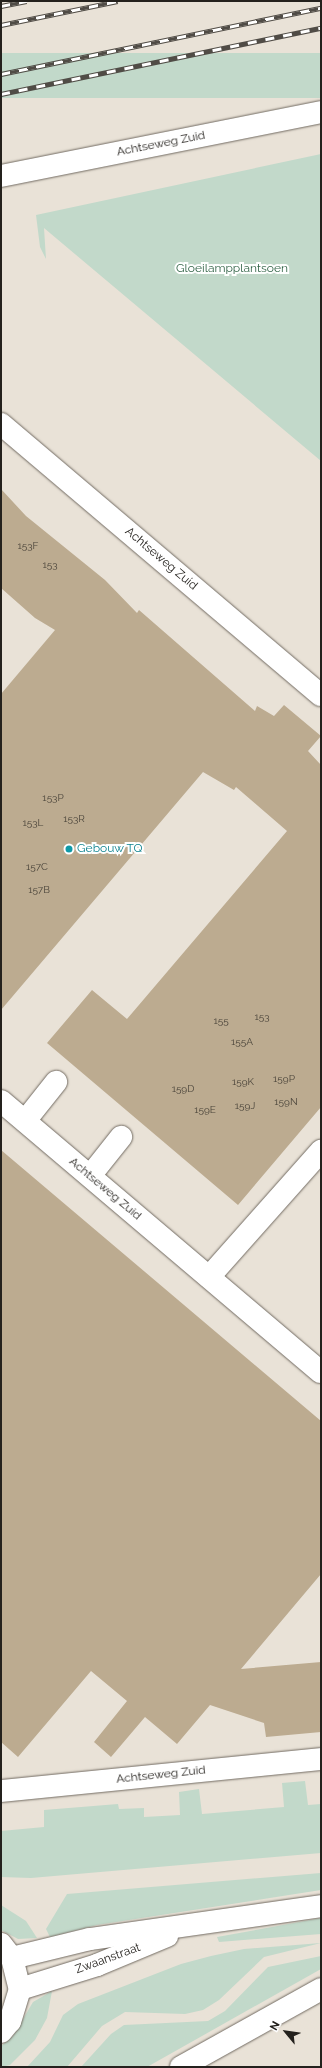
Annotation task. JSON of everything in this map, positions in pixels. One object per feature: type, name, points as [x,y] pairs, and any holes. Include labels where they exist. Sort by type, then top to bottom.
[{"type":"street","name":"Achtseweg Zuid","points":[[1,176],[321,112]]},
{"type":"street","name":"Achtseweg Zuid","points":[[1,424],[321,695]]},
{"type":"street","points":[[24,1121],[56,1082]]},
{"type":"street","name":"Achtseweg Zuid","points":[[1,1101],[321,1372]]},
{"type":"street","points":[[90,1176],[122,1137]]},
{"type":"street","points":[[209,1277],[321,1151]]},
{"type":"street","name":"Achtseweg Zuid","points":[[1,1791],[321,1759]]},
{"type":"street","name":"Zwaanstraat","points":[[7,1951],[321,1906]]},
{"type":"street","name":"Zwaanstraat","points":[[20,1989],[97,1965],[194,1925]]},
{"type":"street","points":[[1,2032],[10,2021],[20,1989],[7,1951]]},
{"type":"street","points":[[181,2067],[321,1989]]},
{"type":"green space","points":[[1,53],[321,53],[321,98],[1,98]]},
{"type":"green space","name":"Gloeilampplantsoen","points":[[321,154],[321,461],[44,228],[46,259],[40,247],[36,215]]},
{"type":"green space","points":[[305,1781],[308,1805],[321,1804],[321,1853],[31,1878],[1,1877],[1,1831],[44,1827],[44,1810],[118,1804],[119,1809],[144,1808],[144,1817],[180,1815],[179,1792],[199,1789],[202,1814],[284,1807],[282,1783]]},
{"type":"green space","points":[[321,1873],[321,1890],[97,1925],[50,1937],[46,1929],[67,1894]]},
{"type":"green space","points":[[1,1905],[26,1921],[37,1938],[18,1939],[1,1930]]},
{"type":"green space","points":[[321,1918],[321,1934],[219,1942],[217,1937]]},
{"type":"green space","points":[[321,1943],[264,1957],[219,2000],[203,2010],[185,2014],[125,2012],[102,2026],[67,2067],[27,2067],[50,2042],[63,2015],[78,2004],[181,1964],[211,1956],[244,1949]]},
{"type":"green space","points":[[321,1956],[321,1969],[147,2067],[81,2067],[111,2034],[124,2025],[208,2021],[225,2011],[268,1967]]},
{"type":"green space","points":[[52,1991],[47,2018],[35,2040],[10,2065],[1,2067],[1,2046],[13,2036],[33,2002]]},
{"type":"building","name":"Gebouw TQ","points":[[1,489],[26,516],[105,580],[137,613],[139,610],[255,711],[257,706],[274,716],[284,705],[321,736],[308,751],[321,765],[321,1107],[238,1205],[47,1043],[92,990],[127,1019],[287,831],[236,787],[234,790],[203,772],[1,1010],[1,694],[55,630],[35,618],[1,588]]},
{"type":"building","points":[[1,1150],[321,1421],[321,1574],[241,1669],[321,1662],[321,1732],[266,1737],[264,1723],[210,1705],[177,1744],[145,1717],[111,1757],[94,1742],[127,1701],[91,1671],[18,1757],[1,1742]]},
{"type":"railway","points":[[1,6],[27,1]]},
{"type":"railway","points":[[1,25],[118,1]]},
{"type":"railway","points":[[1,74],[321,8]]},
{"type":"railway","points":[[1,94],[321,28]]},
{"type":"place","name":"Gebouw TQ","points":[[69,849]]}]
